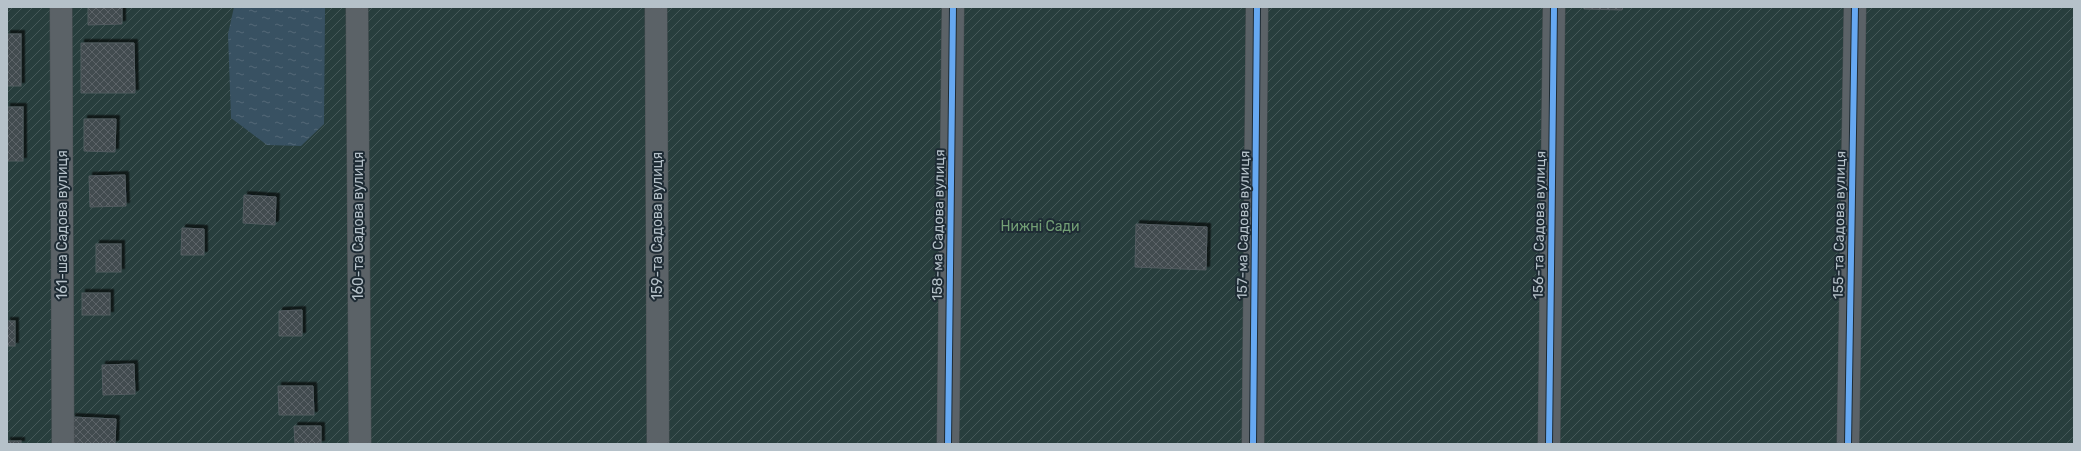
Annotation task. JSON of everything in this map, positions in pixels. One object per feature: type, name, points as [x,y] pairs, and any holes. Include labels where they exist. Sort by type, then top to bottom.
[{"type":"street","name":"161-ша Садова вулиця","points":[[61,7],[62,444]]},
{"type":"street","name":"160-та Садова вулиця","points":[[357,7],[360,444]]},
{"type":"street","name":"159-та Садова вулиця","points":[[656,7],[658,444]]},
{"type":"street","name":"158-ма Садова вулиця","points":[[948,444],[953,7]]},
{"type":"street","name":"157-ма Садова вулиця","points":[[1253,444],[1257,7]]},
{"type":"street","name":"156-та Садова вулиця","points":[[1548,444],[1554,7]]},
{"type":"street","name":"155-та Садова вулиця","points":[[1848,444],[1854,7]]},
{"type":"green space","name":"Нижні Сади","points":[[7,7],[2074,7],[2074,444],[7,444]]},
{"type":"water","points":[[234,7],[325,7],[324,124],[301,146],[267,145],[231,118],[228,34]]},
{"type":"building","points":[[88,7],[122,7],[122,24],[88,25]]},
{"type":"building","points":[[1584,7],[1623,7],[1622,10],[1584,9]]},
{"type":"building","points":[[7,34],[21,34],[21,86],[7,86]]},
{"type":"building","points":[[81,43],[134,43],[135,93],[81,93]]},
{"type":"building","points":[[7,107],[23,107],[23,161],[7,161]]},
{"type":"building","points":[[84,119],[116,119],[115,152],[84,151]]},
{"type":"building","points":[[125,175],[126,206],[90,207],[89,176]]},
{"type":"building","points":[[244,195],[276,197],[275,225],[243,223]]},
{"type":"building","points":[[1136,224],[1207,227],[1206,270],[1135,267]]},
{"type":"building","points":[[182,228],[204,229],[204,255],[181,255]]},
{"type":"building","points":[[96,244],[121,244],[121,272],[96,272]]},
{"type":"building","points":[[82,293],[110,293],[110,315],[82,315]]},
{"type":"building","points":[[302,310],[302,336],[279,336],[279,311]]},
{"type":"building","points":[[7,321],[15,321],[15,346],[7,346]]},
{"type":"building","points":[[134,364],[135,394],[103,395],[102,365]]},
{"type":"building","points":[[278,386],[313,386],[314,415],[279,415]]},
{"type":"building","points":[[72,417],[116,419],[115,444],[71,444]]},
{"type":"building","points":[[294,426],[321,426],[321,444],[295,444]]},
{"type":"building","points":[[7,441],[21,441],[21,444],[7,444]]},
{"type":"cycle path","points":[[948,444],[953,7]]},
{"type":"cycle path","points":[[1253,444],[1257,7]]},
{"type":"cycle path","points":[[1549,444],[1554,7]]},
{"type":"cycle path","points":[[1848,444],[1855,7]]}]
